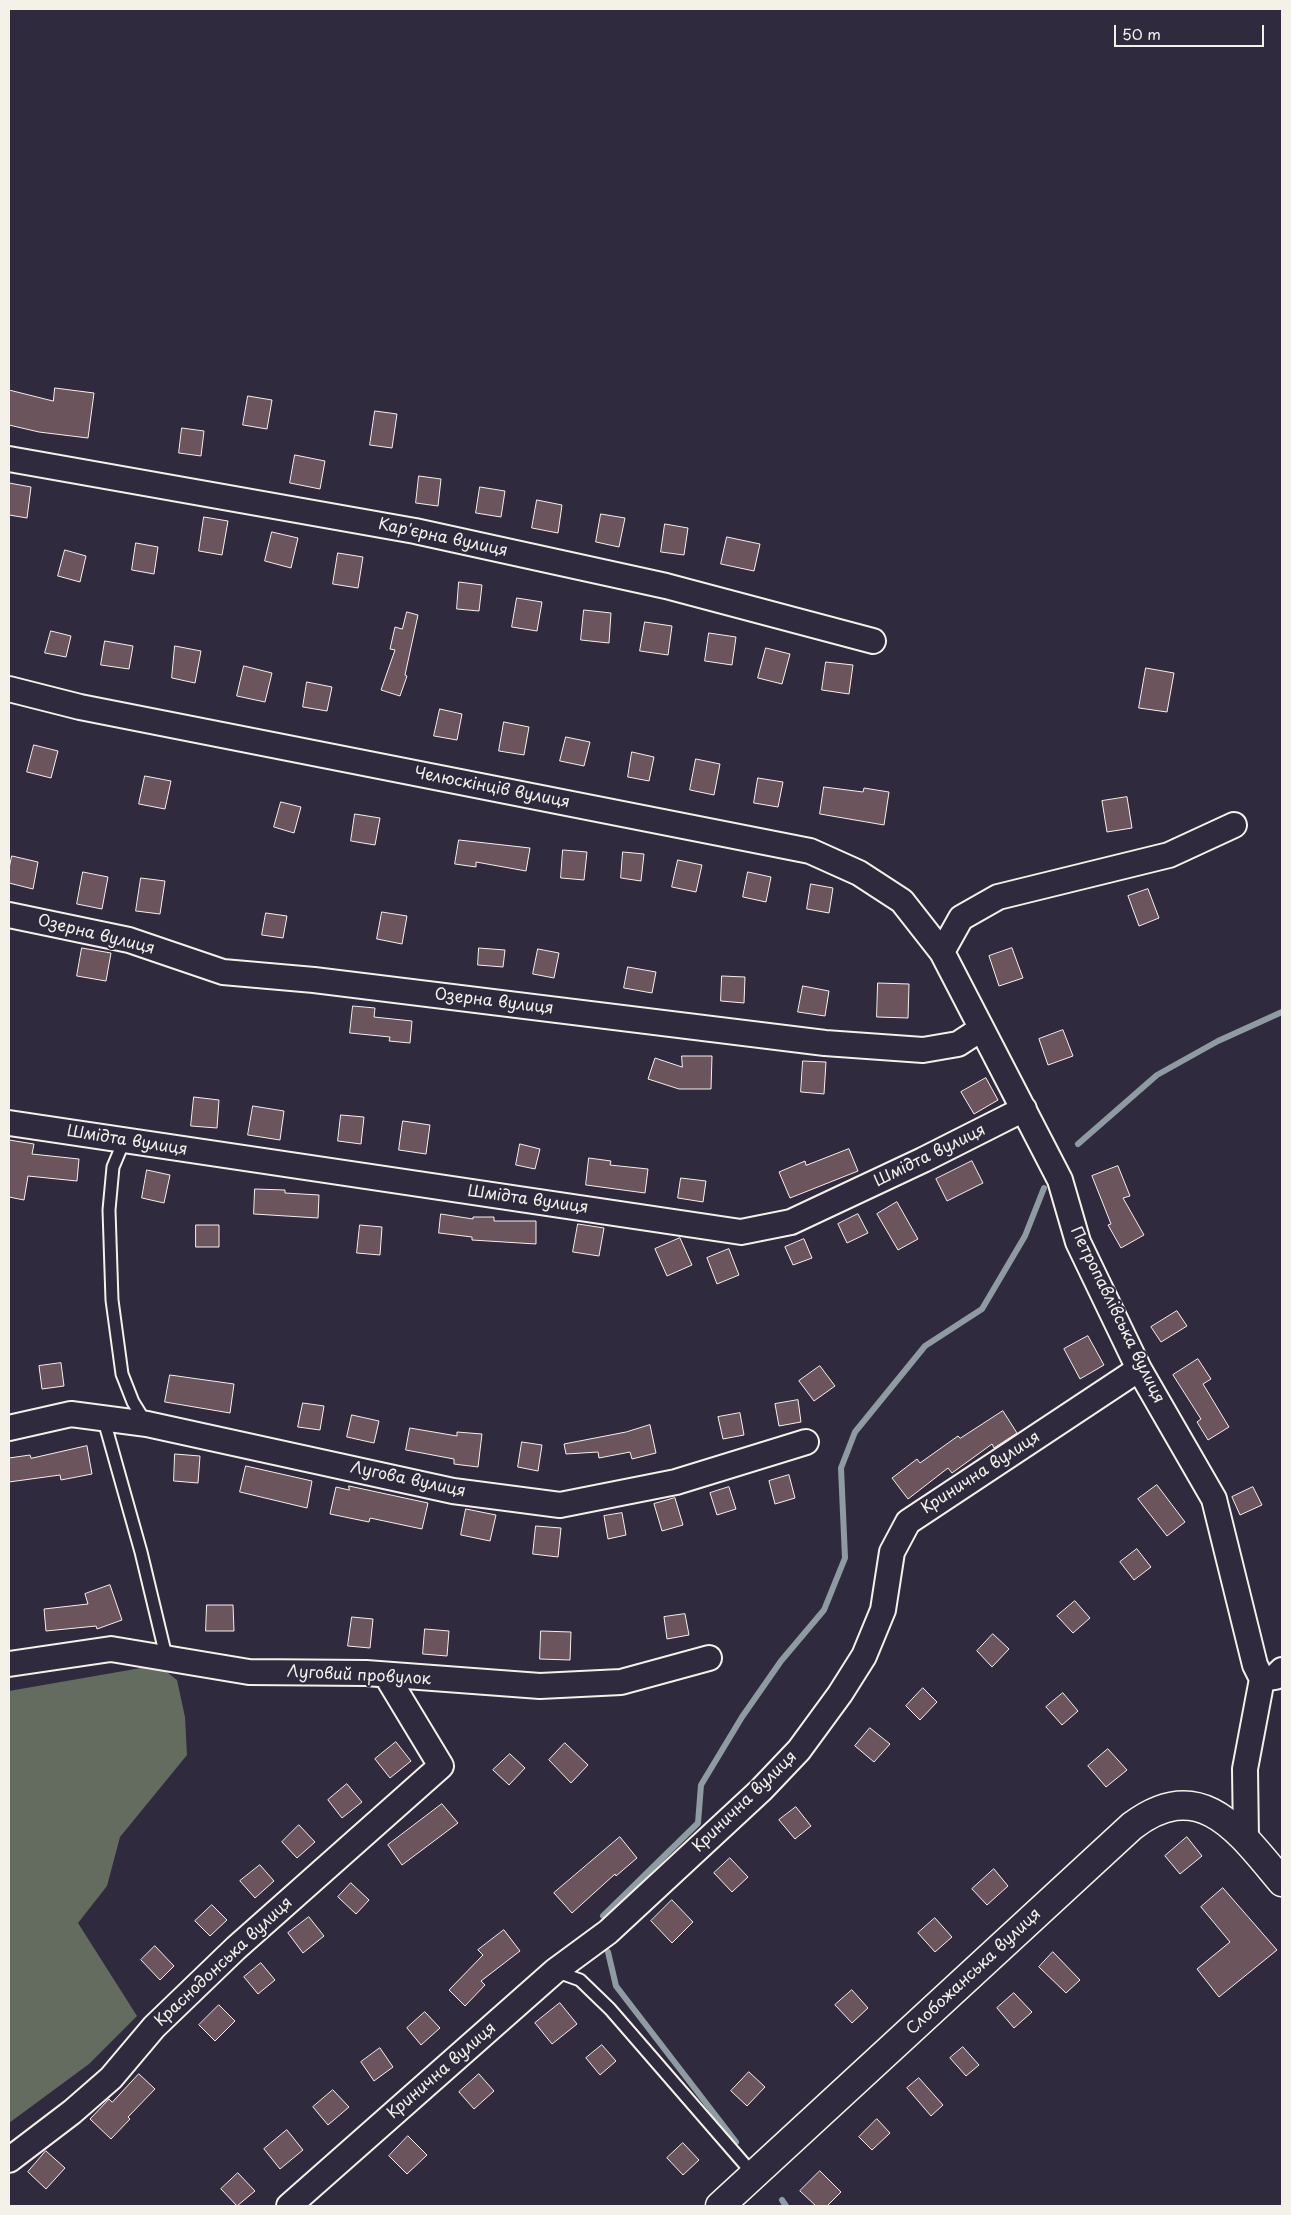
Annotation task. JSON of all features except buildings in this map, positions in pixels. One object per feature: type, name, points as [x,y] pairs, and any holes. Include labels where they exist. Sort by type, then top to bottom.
[{"type":"street","name":"Кар'єрна вулиця","points":[[9,459],[415,531],[666,586],[873,641]]},
{"type":"street","name":"Челюскінців вулиця","points":[[9,689],[80,707],[810,851],[859,873],[902,901],[942,952]]},
{"type":"street","points":[[942,952],[961,918],[998,897],[1169,855],[1234,825]]},
{"type":"street","name":"Озерна вулиця","points":[[9,915],[128,940],[223,972],[323,981],[825,1044],[923,1050],[958,1044],[981,1029]]},
{"type":"street","name":"Петропавлівська вулиця","points":[[942,952],[1060,1180],[1078,1242],[1139,1369],[1214,1499],[1255,1665],[1272,1674],[1245,1769],[1246,1840]]},
{"type":"street","name":"Шмідта вулиця","points":[[9,1123],[741,1232],[791,1222],[923,1160],[1024,1109]]},
{"type":"street","name":"Кринична вулиця","points":[[289,2206],[555,1971],[608,1932],[761,1790],[799,1750],[840,1694],[864,1656],[883,1610],[892,1552],[908,1522],[1139,1369]]},
{"type":"street","name":"Лугова вулиця","points":[[9,1428],[71,1414],[103,1417],[147,1424],[453,1491],[560,1505],[676,1482],[806,1442]]},
{"type":"street","name":"Луговий провулок","points":[[9,1664],[111,1649],[166,1656],[248,1672],[386,1675],[540,1686],[621,1682],[709,1658]]},
{"type":"street","name":"Краснодонська вулиця","points":[[9,2160],[72,2112],[111,2078],[154,2027],[236,1948],[441,1766],[386,1675]]},
{"type":"street","name":"Слобожанська вулиця","points":[[720,2206],[1132,1826],[1149,1813],[1178,1804],[1204,1808],[1227,1822],[1246,1840]]},
{"type":"street","points":[[1246,1840],[1282,1882]]},
{"type":"lane","points":[[124,1141],[113,1167],[109,1210],[112,1300],[122,1374],[133,1402],[147,1424]]},
{"type":"lane","points":[[103,1417],[141,1552],[166,1656]]},
{"type":"lane","points":[[555,1971],[580,1980],[610,2009],[754,2175]]},
{"type":"shaded area","points":[[158,1665],[177,1680],[185,1717],[187,1755],[120,1837],[107,1886],[78,1923],[137,2016],[89,2064],[9,2123],[9,1691]]},
{"type":"waterway","points":[[1078,1144],[1157,1075],[1218,1041],[1282,1012]]},
{"type":"waterway","points":[[603,1916],[698,1823],[701,1785],[742,1717],[781,1661],[824,1610],[845,1558],[841,1468],[855,1432],[925,1346],[982,1309],[1025,1236],[1044,1188]]},
{"type":"waterway","points":[[608,1952],[616,1986],[736,2142]]},
{"type":"waterway","points":[[782,2200],[786,2206]]}]
